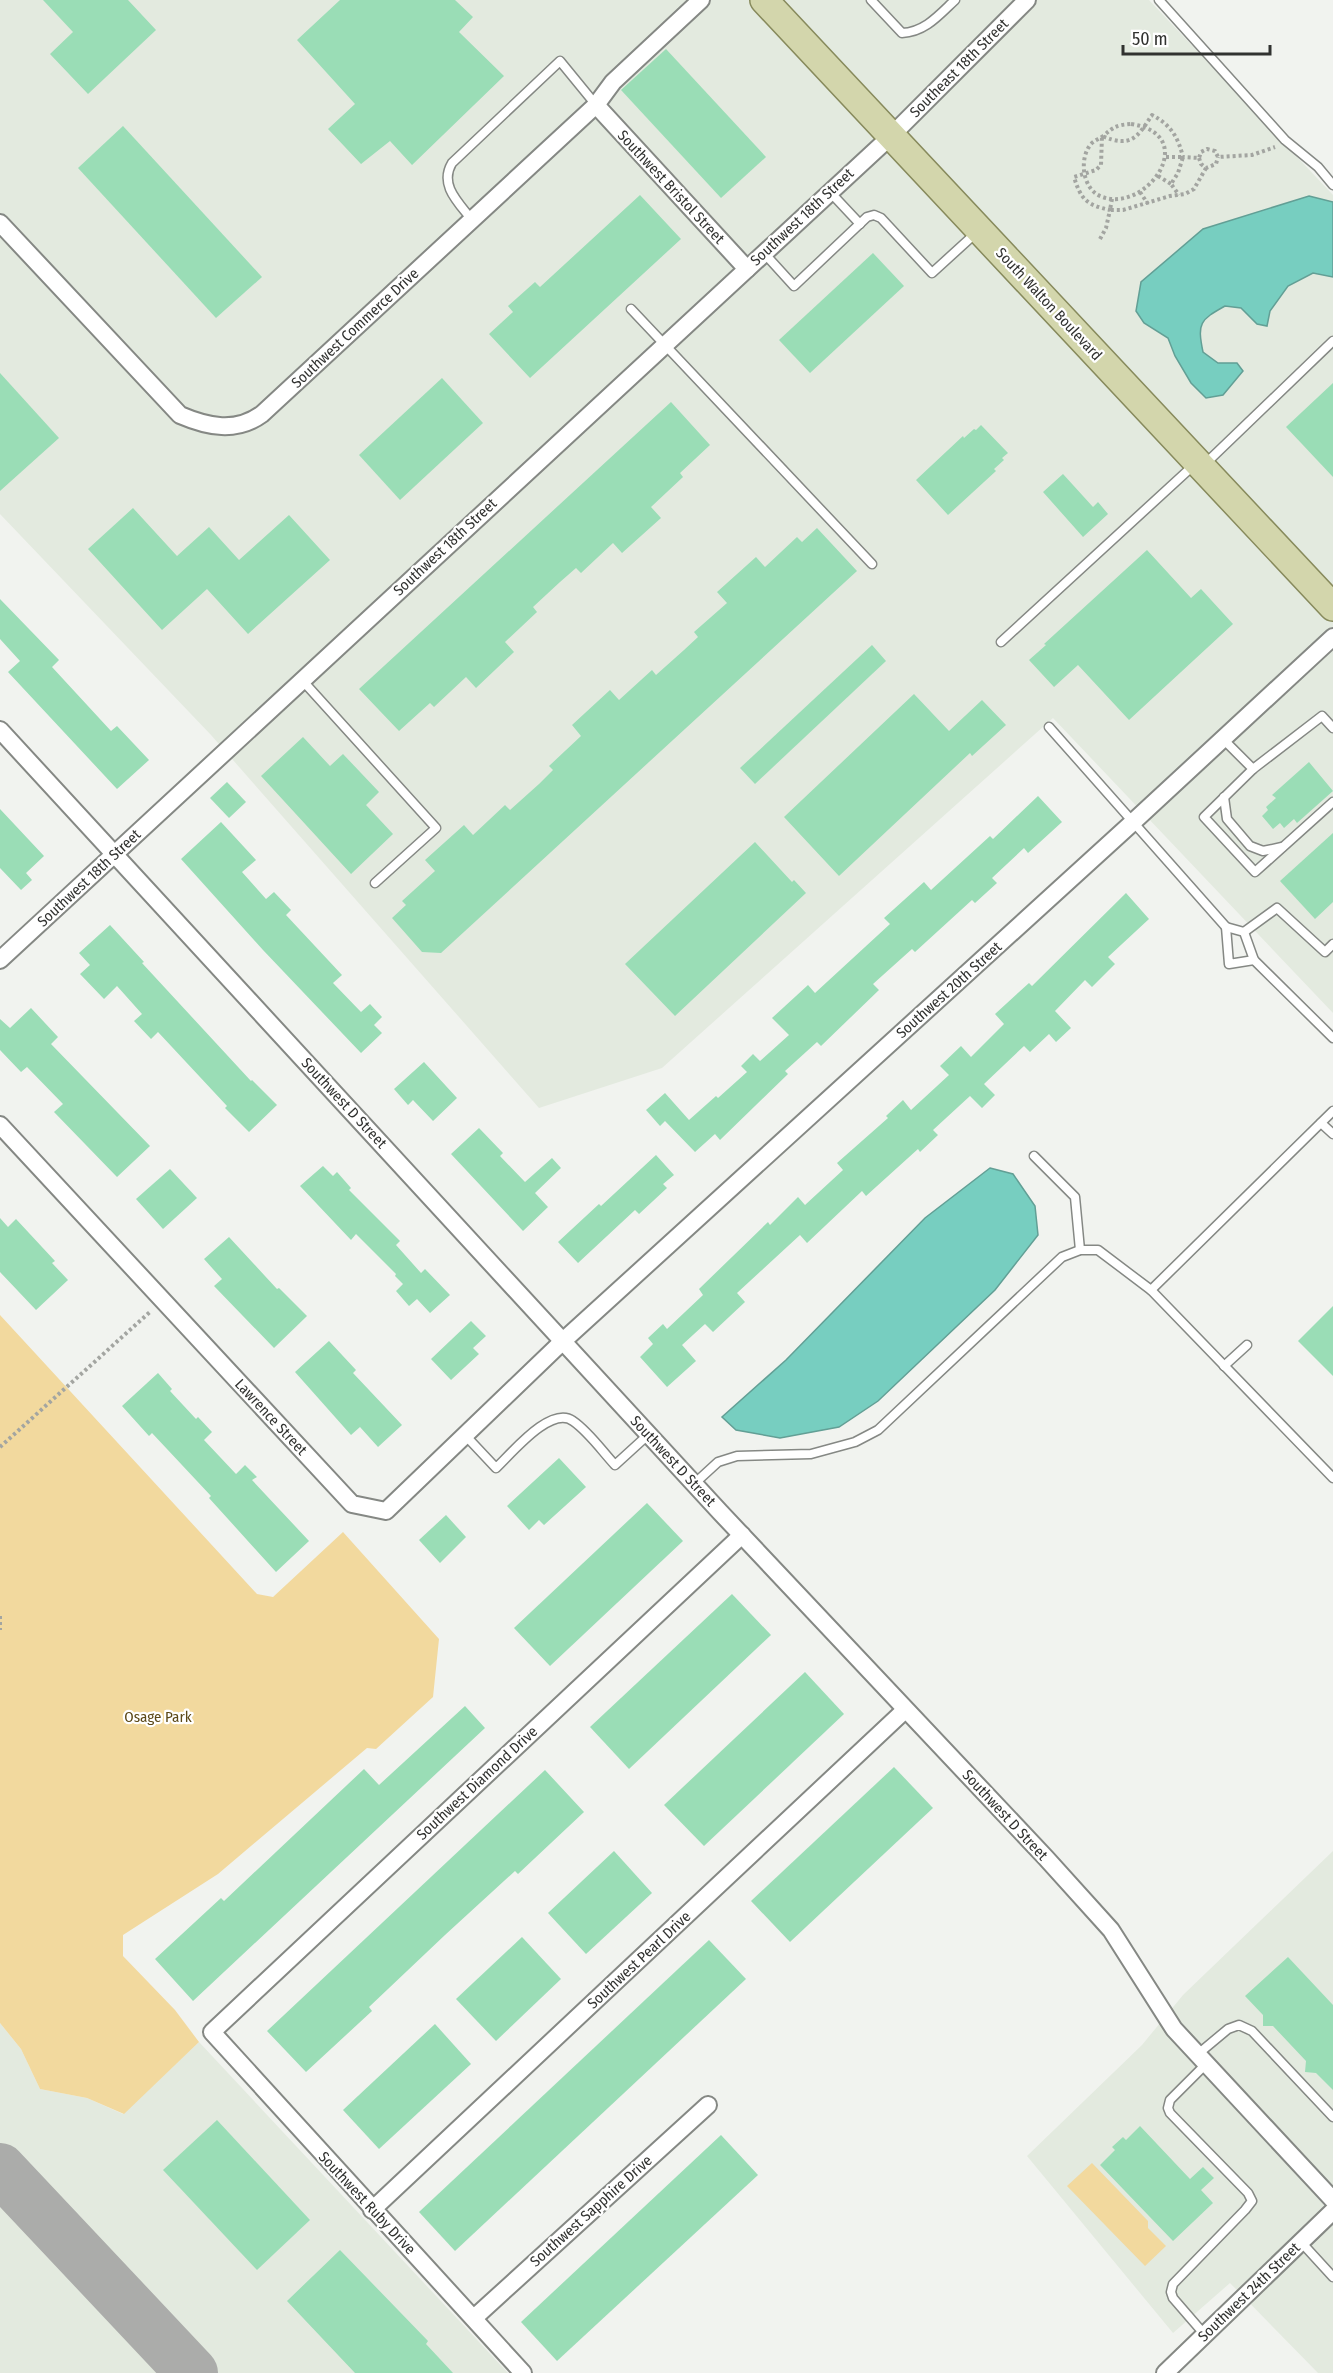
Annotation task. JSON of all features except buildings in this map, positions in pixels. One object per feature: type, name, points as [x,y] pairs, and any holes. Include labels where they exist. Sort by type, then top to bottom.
[{"type":"main road","name":"South Walton Boulevard","points":[[765,0],[1333,607]]},
{"type":"street","name":"Southwest Commerce Drive","points":[[0,223],[180,415],[203,425],[231,427],[246,423],[262,414],[596,105],[613,82],[701,0]]},
{"type":"street","name":"Southeast 18th Street","points":[[891,136],[1027,0]]},
{"type":"street","name":"Southwest Bristol Street","points":[[596,105],[747,269]]},
{"type":"street","name":"Southwest 18th Street","points":[[0,960],[891,136]]},
{"type":"street","name":"Southwest 20th Street","points":[[563,1341],[1333,637]]},
{"type":"street","name":"Southwest D Street","points":[[0,730],[694,1484],[1046,1858],[1111,1930],[1174,2029],[1333,2200]]},
{"type":"street","name":"Lawrence Street","points":[[0,1125],[352,1504],[386,1511],[563,1341]]},
{"type":"street","name":"Southwest Diamond Drive","points":[[212,2032],[742,1535]]},
{"type":"street","name":"Southwest Pearl Drive","points":[[372,2210],[905,1710]]},
{"type":"street","name":"Southwest Ruby Drive","points":[[212,2032],[523,2373]]},
{"type":"street","name":"Southwest Sapphire Drive","points":[[474,2318],[708,2105]]},
{"type":"street","name":"Southwest 24th Street","points":[[1165,2373],[1333,2211]]},
{"type":"lane","points":[[871,0],[902,33],[915,32],[929,25],[955,0]]},
{"type":"lane","points":[[1159,0],[1286,140],[1318,167],[1333,185]]},
{"type":"lane","points":[[472,220],[448,185],[447,172],[461,155],[560,61],[596,105]]},
{"type":"lane","points":[[830,192],[860,224]]},
{"type":"lane","points":[[764,253],[794,286],[867,217],[874,215],[881,218],[932,273],[980,230]]},
{"type":"lane","points":[[631,309],[872,564]]},
{"type":"lane","points":[[1001,642],[1333,342]]},
{"type":"lane","points":[[302,680],[436,828],[375,883]]},
{"type":"lane","points":[[1333,728],[1322,716],[1253,769],[1204,816],[1255,872],[1333,802]]},
{"type":"lane","points":[[1049,727],[1226,927],[1244,932]]},
{"type":"lane","points":[[1223,739],[1253,769]]},
{"type":"lane","points":[[1224,797],[1227,819],[1250,846],[1263,851],[1282,847]]},
{"type":"lane","points":[[1244,932],[1277,908],[1325,952],[1333,944]]},
{"type":"lane","points":[[1226,927],[1229,964],[1254,960]]},
{"type":"lane","points":[[1244,932],[1254,960],[1333,1038]]},
{"type":"lane","points":[[1151,1290],[1333,1111]]},
{"type":"lane","points":[[1321,1123],[1333,1134]]},
{"type":"lane","points":[[1034,1156],[1075,1197],[1080,1250]]},
{"type":"lane","points":[[694,1484],[718,1462],[737,1456],[811,1454],[855,1442],[878,1430],[1062,1257],[1080,1250],[1098,1250],[1151,1290],[1333,1478]]},
{"type":"lane","points":[[1224,1366],[1247,1345]]},
{"type":"lane","points":[[465,1435],[496,1468],[541,1426],[553,1418],[562,1416],[573,1421],[615,1465],[649,1434]]},
{"type":"lane","points":[[1205,2335],[1173,2298],[1171,2292],[1173,2284],[1252,2201],[1248,2193],[1170,2113],[1168,2108],[1170,2100],[1228,2029],[1239,2025],[1251,2031],[1333,2117]]},
{"type":"lane","points":[[1301,2242],[1333,2277]]},
{"type":"path","points":[[1102,136],[1124,142],[1135,138],[1152,115],[1164,122],[1175,133],[1183,157],[1178,173],[1171,184]]},
{"type":"path","points":[[1119,125],[1145,126],[1158,135],[1164,144],[1166,157],[1158,176],[1140,192],[1112,199],[1101,197],[1092,191],[1085,174],[1084,162],[1088,148],[1102,136],[1108,129],[1119,125]]},
{"type":"path","points":[[1102,136],[1101,165],[1096,170],[1074,177],[1078,191],[1086,202],[1110,210],[1123,210],[1148,204],[1194,189],[1206,168],[1216,164],[1218,157],[1215,151],[1207,149],[1201,152],[1199,158],[1201,164],[1206,168]]},
{"type":"path","points":[[1218,157],[1252,155],[1286,140]]},
{"type":"path","points":[[1166,157],[1199,158]]},
{"type":"path","points":[[1158,176],[1171,184],[1179,195]]},
{"type":"path","points":[[1140,192],[1148,204]]},
{"type":"path","points":[[1100,239],[1106,228],[1112,199]]},
{"type":"path","points":[[0,1447],[163,1301]]},
{"type":"path","points":[[0,1616],[0,1630]]},
{"type":"shaded area","points":[[0,0],[1149,0],[1333,195],[1333,1013],[1053,718],[662,1068],[539,1108],[211,735],[0,514]]},
{"type":"shaded area","points":[[1333,1851],[1333,2373],[1318,2373],[1230,2283],[1173,2333],[1027,2156],[1142,2045],[1183,1995]]},
{"type":"shaded area","points":[[0,2023],[21,2049],[40,2089],[87,2098],[123,2114],[199,2042],[508,2373],[0,2373]]},
{"type":"green space","name":"Osage Park","points":[[0,1315],[257,1594],[273,1597],[343,1532],[439,1639],[433,1697],[376,1749],[367,1748],[218,1874],[123,1935],[123,1956],[175,2010],[199,2042],[124,2114],[87,2098],[40,2089],[21,2049],[0,2023]]},
{"type":"green space","points":[[1092,2163],[1148,2221],[1148,2228],[1166,2246],[1145,2266],[1067,2186]]},
{"type":"water","points":[[1309,196],[1333,202],[1333,277],[1313,273],[1288,286],[1270,311],[1267,326],[1257,324],[1241,308],[1225,306],[1205,319],[1200,335],[1203,352],[1218,363],[1237,363],[1243,371],[1223,395],[1206,398],[1191,383],[1175,356],[1168,338],[1144,323],[1136,311],[1141,282],[1203,229]]},
{"type":"water","points":[[990,1168],[1013,1174],[1035,1206],[1038,1235],[995,1290],[878,1401],[839,1427],[780,1438],[736,1430],[722,1417],[786,1360],[925,1218]]},
{"type":"taxiway","points":[[0,2169],[192,2373]]}]
